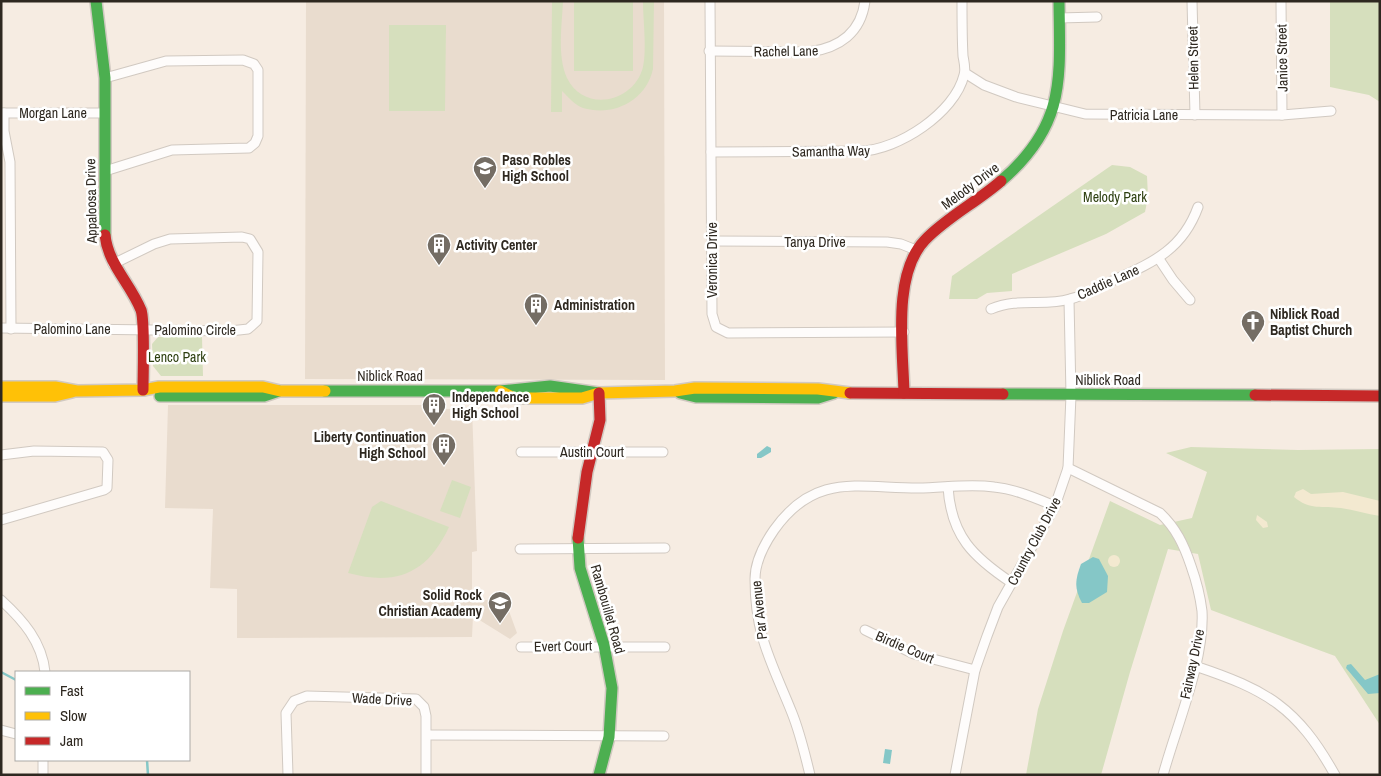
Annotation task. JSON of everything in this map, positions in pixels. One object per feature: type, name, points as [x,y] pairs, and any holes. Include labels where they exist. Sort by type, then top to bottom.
[{"type":"main road","name":"Appaloosa Drive","points":[[96,1],[104,78],[105,236],[107,251],[112,264],[136,297],[142,312],[143,390]]},
{"type":"main road","name":"Melody Drive","points":[[904,393],[905,288],[910,262],[916,250],[928,236],[994,189],[1032,151],[1054,108],[1060,84],[1059,1]]},
{"type":"main road","name":"Niblick Road","points":[[1,387],[55,387],[77,391],[143,390],[159,396],[264,396],[280,391],[500,391],[513,387],[585,389],[599,393],[675,391],[695,388],[818,388],[836,393],[1380,396]]},
{"type":"main road","name":"Niblick Road","points":[[1,396],[55,396],[77,391]]},
{"type":"main road","name":"Rambouillet Road","points":[[599,393],[600,420],[580,508],[578,548],[580,568],[604,645],[612,688],[609,737],[599,775]]},
{"type":"street","name":"Veronica Drive","points":[[710,1],[713,321],[721,331],[904,332]]},
{"type":"street","name":"Rachel Lane","points":[[709,51],[809,52],[825,50],[839,44],[859,24],[865,1]]},
{"type":"street","name":"Samantha Way","points":[[711,152],[878,150],[894,144],[936,117],[957,93],[965,73],[962,1]]},
{"type":"street","name":"Helen Street","points":[[1192,1],[1195,115]]},
{"type":"street","name":"Janice Street","points":[[1281,1],[1282,115]]},
{"type":"street","points":[[1059,18],[1097,17]]},
{"type":"street","points":[[104,78],[166,61],[243,60],[254,64],[258,70],[258,136],[255,143],[249,148],[172,150],[104,171]]},
{"type":"street","name":"Patricia Lane","points":[[965,73],[992,88],[1054,108],[1085,114],[1282,115],[1331,111]]},
{"type":"street","points":[[2,113],[10,162],[6,222],[11,328]]},
{"type":"street","name":"Morgan Lane","points":[[2,113],[105,113]]},
{"type":"street","name":"Caddie Lane","points":[[992,309],[1006,303],[1018,301],[1069,300],[1159,259],[1187,231],[1198,207]]},
{"type":"street","name":"Palomino Circle","points":[[112,264],[154,244],[170,239],[242,237],[250,239],[258,252],[257,320],[248,329],[230,331],[143,330]]},
{"type":"street","name":"Tanya Drive","points":[[712,241],[887,242],[901,244],[916,250]]},
{"type":"street","points":[[1159,259],[1190,300]]},
{"type":"street","name":"Country Club Drive","points":[[955,775],[975,670],[998,607],[1055,506],[1068,468],[1071,395],[1069,300]]},
{"type":"street","name":"Palomino Lane","points":[[1,328],[143,330]]},
{"type":"street","points":[[1,455],[34,451],[103,452],[108,460],[107,488],[104,490],[1,520]]},
{"type":"street","name":"Austin Court","points":[[521,452],[663,452]]},
{"type":"street","name":"Fairway Drive","points":[[1068,468],[1160,513],[1177,533],[1194,575],[1202,611],[1201,628],[1195,666],[1163,775]]},
{"type":"street","name":"Par Avenue","points":[[810,775],[800,733],[760,638],[755,576],[765,545],[781,520],[796,506],[814,495],[832,488],[851,484],[948,488],[994,487],[1016,492],[1055,506]]},
{"type":"street","points":[[948,488],[952,515],[957,529],[968,548],[980,560],[1012,583]]},
{"type":"street","points":[[520,549],[664,548]]},
{"type":"street","points":[[1,600],[17,614],[37,642],[44,671]]},
{"type":"street","name":"Birdie Court","points":[[865,630],[914,654],[975,670]]},
{"type":"street","name":"Evert Court","points":[[521,647],[604,645],[666,647]]},
{"type":"street","points":[[1195,666],[1240,681],[1277,702],[1312,736],[1335,775]]},
{"type":"street","name":"Wade Drive","points":[[288,775],[286,713],[290,705],[301,698],[411,698],[421,702],[424,707],[427,735],[426,775]]},
{"type":"street","points":[[1,730],[15,734]]},
{"type":"street","points":[[427,735],[664,736]]},
{"type":"street","points":[[43,761],[43,775]]},
{"type":"shaded area","name":"Paso Robles High School","points":[[306,1],[664,1],[665,380],[305,379]]},
{"type":"shaded area","points":[[168,405],[422,405],[435,410],[472,407],[477,551],[472,552],[472,600],[505,600],[517,633],[510,639],[473,616],[472,637],[237,638],[237,589],[210,588],[213,509],[165,508]]},
{"type":"green space","points":[[552,1],[563,1],[561,50],[567,78],[575,89],[585,96],[596,99],[608,99],[619,96],[630,89],[638,79],[643,67],[645,52],[643,1],[654,1],[653,69],[649,80],[636,98],[616,108],[594,110],[580,107],[562,91],[562,112],[551,112]]},
{"type":"green space","points":[[574,1],[633,1],[633,71],[574,71]]},
{"type":"green space","points":[[1330,1],[1380,1],[1380,102],[1369,95],[1330,87]]},
{"type":"green space","points":[[389,25],[446,25],[445,111],[389,111]]},
{"type":"green space","name":"Melody Park","points":[[1112,165],[1130,167],[1147,176],[1148,197],[1145,212],[1106,234],[1012,274],[1012,291],[987,293],[977,299],[949,299],[952,276]]},
{"type":"green space","name":"Lenco Park","points":[[158,337],[202,337],[203,376],[161,376],[153,366],[152,344]]},
{"type":"green space","points":[[1191,447],[1298,450],[1380,449],[1380,725],[1335,656],[1211,610],[1198,554],[1168,549],[1101,775],[1026,775],[1038,709],[1063,631],[1110,501],[1160,525],[1192,518],[1207,472],[1166,453]]},
{"type":"green space","points":[[452,480],[471,487],[460,518],[440,511]]},
{"type":"green space","points":[[381,501],[449,527],[431,556],[420,566],[408,572],[395,577],[381,578],[348,573],[372,507]]},
{"type":"sand","points":[[1303,489],[1311,494],[1343,492],[1380,501],[1380,516],[1341,508],[1316,507],[1305,504],[1294,497],[1296,492]]},
{"type":"sand","points":[[1257,515],[1267,522],[1268,527],[1263,528],[1256,520]]},
{"type":"sand","points":[[1112,555],[1116,555],[1120,561],[1116,567],[1112,567],[1108,563],[1108,559]]},
{"type":"water","points":[[767,446],[771,448],[771,452],[761,458],[757,458],[757,454]]},
{"type":"water","points":[[1093,557],[1099,559],[1108,576],[1107,592],[1089,603],[1082,603],[1076,584],[1078,575],[1081,564]]},
{"type":"water","points":[[1351,664],[1365,680],[1380,674],[1380,693],[1368,694],[1346,668],[1347,665]]},
{"type":"water","points":[[885,749],[892,750],[890,764],[883,763]]},
{"type":"waterway","points":[[1,672],[15,679]]},
{"type":"waterway","points":[[147,761],[148,775]]},
{"type":"traffic: fast","points":[[96,1],[105,78],[105,235]]},
{"type":"traffic: fast","points":[[1001,181],[1022,160],[1038,140],[1055,100],[1060,55],[1059,1]]},
{"type":"traffic: fast","points":[[325,391],[500,391],[550,386],[599,393]]},
{"type":"traffic: fast","points":[[160,396],[264,396],[279,391]]},
{"type":"traffic: fast","points":[[680,393],[696,397],[818,398],[834,393]]},
{"type":"traffic: fast","points":[[1003,394],[1255,395]]},
{"type":"traffic: fast","points":[[578,538],[580,568],[604,645],[612,688],[609,737],[599,775]]},
{"type":"traffic: slow","points":[[1,387],[55,387],[77,391],[143,390],[159,387],[263,387],[280,391],[325,391]]},
{"type":"traffic: slow","points":[[500,391],[514,398],[582,398],[599,393],[675,391],[695,388],[818,389],[850,393]]},
{"type":"traffic: slow","points":[[1,396],[55,396],[72,392]]},
{"type":"traffic: jam","points":[[904,393],[902,313],[908,272],[915,255],[925,240],[934,232],[1001,181]]},
{"type":"traffic: jam","points":[[105,235],[110,255],[141,310],[143,390]]},
{"type":"traffic: jam","points":[[578,538],[587,472],[600,420],[599,393]]},
{"type":"traffic: jam","points":[[850,393],[1003,394]]},
{"type":"traffic: jam","points":[[1255,395],[1380,396]]},
{"type":"place","name":"Paso Robles High School","points":[[485,189]]},
{"type":"place","name":"Activity Center","points":[[439,266]]},
{"type":"place","name":"Administration","points":[[536,326]]},
{"type":"place","name":"Niblick Road Baptist Church","points":[[1253,343]]},
{"type":"place","name":"Independence High School","points":[[434,426]]},
{"type":"place","name":"Liberty Continuation High School","points":[[444,466]]},
{"type":"place","name":"Solid Rock Christian Academy","points":[[500,624]]}]
